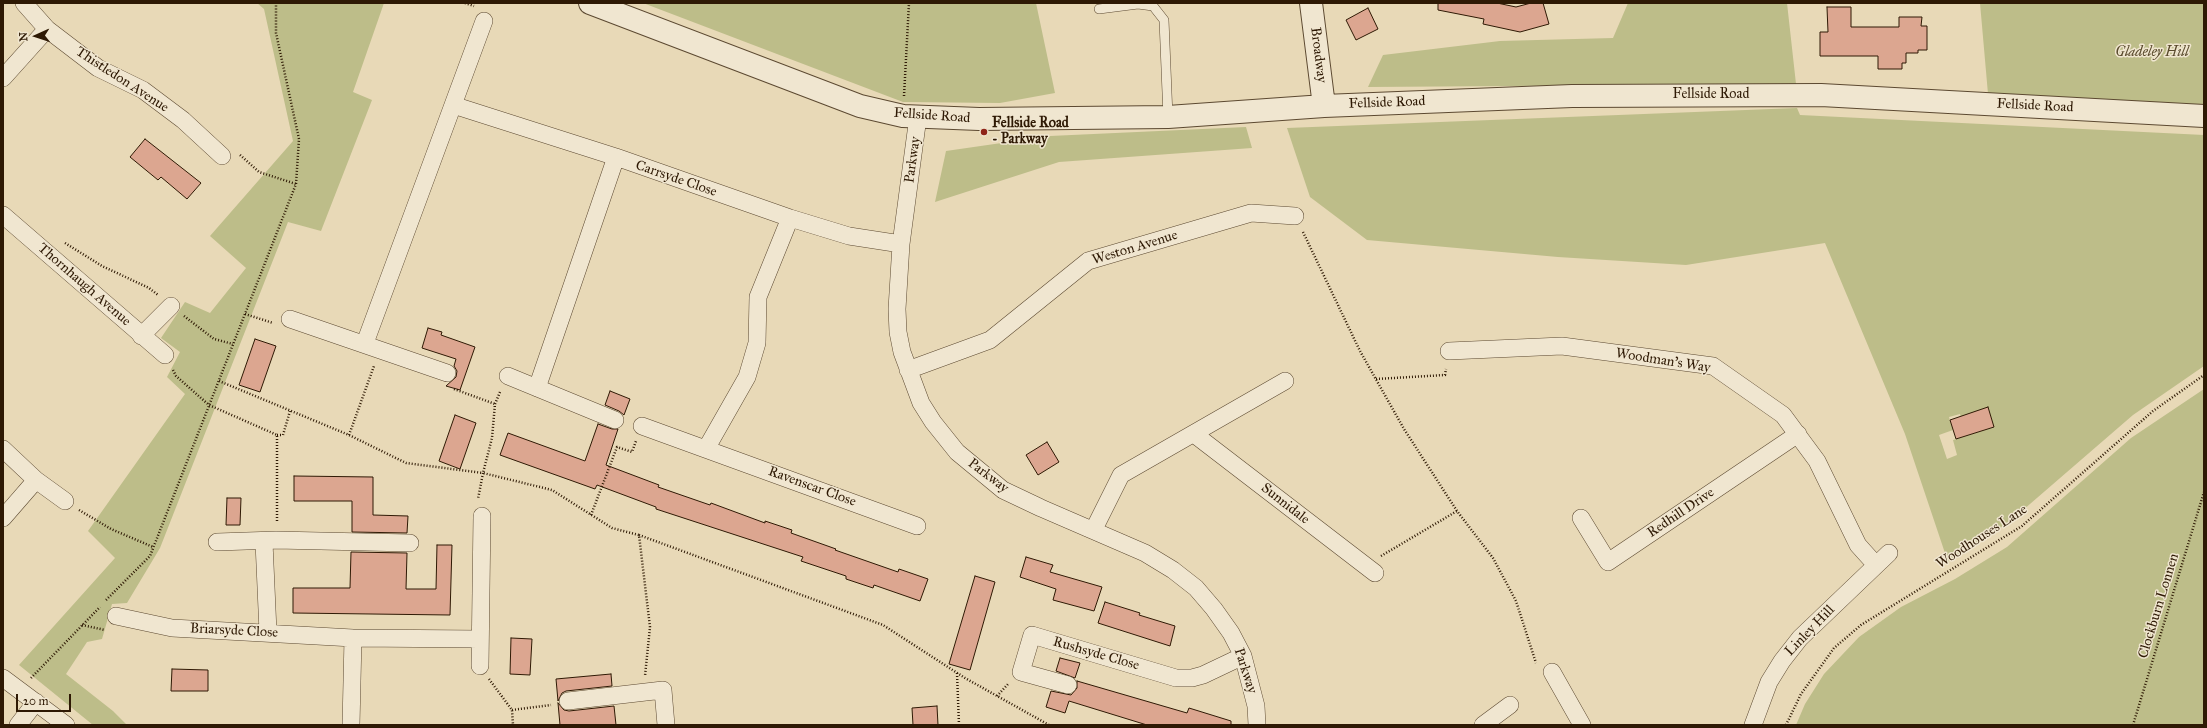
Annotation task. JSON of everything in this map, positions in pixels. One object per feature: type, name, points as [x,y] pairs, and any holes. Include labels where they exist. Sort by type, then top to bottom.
[{"type":"street","name":"Thistledon Avenue","points":[[24,3],[47,29],[98,68],[143,90],[183,120],[222,156]]},
{"type":"street","name":"Fellside Road","points":[[590,3],[860,106],[910,116],[979,120],[1168,117],[1324,106],[1572,96],[1821,95],[2204,116]]},
{"type":"street","name":"Broadway","points":[[1311,3],[1324,106]]},
{"type":"street","points":[[372,346],[453,105],[484,21]]},
{"type":"street","points":[[3,78],[47,29]]},
{"type":"street","name":"Carrsyde Close","points":[[453,105],[616,157],[790,218],[849,236],[901,244]]},
{"type":"street","name":"Parkway","points":[[910,116],[898,287],[898,332],[908,370],[922,403],[945,440],[962,457],[1003,490],[1041,508],[1094,529],[1145,553],[1173,570],[1196,588],[1227,627],[1243,656],[1256,706],[1257,725]]},
{"type":"street","points":[[537,388],[616,157]]},
{"type":"street","name":"Weston Avenue","points":[[908,370],[990,340],[1088,261],[1251,213],[1295,216]]},
{"type":"street","name":"Thornhaugh Avenue","points":[[3,215],[141,336],[165,355]]},
{"type":"street","points":[[706,449],[747,377],[757,343],[758,297],[790,218]]},
{"type":"street","points":[[141,336],[171,306]]},
{"type":"street","points":[[290,319],[447,373]]},
{"type":"street","name":"Woodman's Way","points":[[1448,351],[1562,346],[1713,366],[1783,415],[1817,461],[1858,545],[1876,565]]},
{"type":"street","points":[[508,376],[615,420]]},
{"type":"street","points":[[1094,529],[1121,475],[1285,381]]},
{"type":"street","name":"Ravenscar Close","points":[[642,426],[917,526]]},
{"type":"street","name":"Sunnidale","points":[[1194,434],[1370,570]]},
{"type":"street","name":"Redhill Drive","points":[[1581,518],[1608,562],[1798,434]]},
{"type":"street","points":[[3,449],[36,480],[65,501]]},
{"type":"street","points":[[3,518],[36,480]]},
{"type":"street","points":[[480,666],[482,516]]},
{"type":"street","points":[[218,542],[270,541],[410,543]]},
{"type":"street","points":[[268,632],[270,541]]},
{"type":"street","name":"Linley Hill","points":[[1753,725],[1769,682],[1782,661],[1800,638],[1889,553]]},
{"type":"street","name":"Briarsyde Close","points":[[116,616],[172,628],[268,632],[353,638],[480,639]]},
{"type":"street","name":"Rushsyde Close","points":[[1068,685],[1021,672],[1032,635],[1176,678],[1192,678],[1203,675],[1243,656]]},
{"type":"street","points":[[351,725],[353,638]]},
{"type":"street","points":[[1552,672],[1582,725]]},
{"type":"street","points":[[3,678],[20,689],[66,725]]},
{"type":"street","points":[[568,701],[663,690],[666,725]]},
{"type":"street","points":[[18,725],[36,702]]},
{"type":"street","points":[[1483,725],[1510,705]]},
{"type":"lane","points":[[1099,9],[1138,4],[1153,6],[1164,20],[1168,117]]},
{"type":"path","points":[[20,689],[150,556],[296,184],[299,139],[276,33],[276,3]]},
{"type":"path","points":[[909,3],[910,116]]},
{"type":"path","points":[[222,156],[230,146],[259,172],[296,184]]},
{"type":"path","points":[[1295,216],[1360,351],[1404,429],[1457,512],[1493,558],[1516,601],[1541,676],[1552,672]]},
{"type":"path","points":[[44,250],[56,237],[102,266],[149,288],[214,339],[233,344]]},
{"type":"path","points":[[245,314],[283,326],[290,319]]},
{"type":"path","points":[[349,436],[372,346]]},
{"type":"path","points":[[1376,379],[1446,375],[1448,351]]},
{"type":"path","points":[[165,355],[176,376],[209,405],[278,435],[283,435],[290,411]]},
{"type":"path","points":[[447,373],[443,385],[495,404]]},
{"type":"path","name":"Woodhouses Lane","points":[[1786,725],[1800,694],[1834,648],[1861,625],[2022,526],[2152,411],[2204,375]]},
{"type":"path","points":[[482,516],[475,513],[492,438],[495,404],[508,376]]},
{"type":"path","points":[[219,381],[349,436],[406,463],[483,473],[552,490],[612,528],[639,535],[883,624],[957,673],[1049,725]]},
{"type":"path","points":[[591,515],[617,447],[632,452],[642,426]]},
{"type":"path","points":[[270,541],[278,435]]},
{"type":"path","name":"Clockburn Lonnen","points":[[2133,725],[2204,492]]},
{"type":"path","points":[[65,501],[111,530],[153,547]]},
{"type":"path","points":[[1370,570],[1457,512]]},
{"type":"path","points":[[639,535],[650,627],[646,658],[645,692]]},
{"type":"path","points":[[480,666],[512,710],[513,725]]},
{"type":"path","points":[[957,673],[959,725]]},
{"type":"path","points":[[512,710],[534,708],[568,701]]},
{"type":"green space","points":[[257,3],[384,3],[353,92],[372,100],[321,231],[288,222],[160,548],[127,603],[112,604],[102,639],[87,642],[66,674],[113,711],[127,725],[93,725],[19,665],[115,558],[88,531],[185,394],[167,377],[180,352],[161,338],[185,302],[210,313],[246,268],[210,236],[293,141],[264,9]]},
{"type":"green space","points":[[643,3],[1036,3],[1055,93],[1000,103],[903,102]]},
{"type":"green space","points":[[1628,3],[1787,3],[1796,84],[1368,87],[1383,55],[1500,41],[1613,38]]},
{"type":"green space","name":"Gladeley Hill","points":[[1980,3],[2204,3],[2204,106],[1988,94]]},
{"type":"green space","points":[[1797,108],[1800,115],[2204,135],[2204,366],[2133,415],[2008,523],[1948,562],[1905,434],[1825,243],[1686,265],[1558,257],[1367,240],[1310,197],[1287,128]],"holes":[[[1988,408],[1994,427],[1953,440],[1957,455],[1947,459],[1939,435],[1953,430],[1949,417],[1960,414],[1962,422]]]},
{"type":"green space","points":[[1246,127],[1252,148],[1059,162],[935,202],[946,151],[1050,136]]},
{"type":"green space","points":[[2204,389],[2204,725],[1796,725],[1805,704],[1824,674],[1859,637],[1901,607],[1955,579],[2007,547],[2131,438]]},
{"type":"building","points":[[1438,3],[1497,3],[1516,7],[1531,3],[1543,3],[1549,24],[1520,32],[1483,24],[1484,19],[1438,10]]},
{"type":"building","points":[[1827,7],[1851,7],[1851,27],[1899,27],[1899,17],[1922,17],[1921,26],[1927,26],[1927,50],[1918,50],[1918,53],[1906,53],[1906,63],[1902,63],[1902,69],[1878,69],[1878,56],[1820,56],[1820,32],[1828,32]]},
{"type":"building","points":[[1368,8],[1378,29],[1356,40],[1346,20]]},
{"type":"building","points":[[145,139],[201,183],[187,199],[161,177],[158,180],[130,157]]},
{"type":"building","points":[[428,328],[442,332],[441,335],[475,347],[460,390],[446,386],[456,377],[457,371],[454,366],[456,359],[422,348]]},
{"type":"building","points":[[255,339],[276,346],[260,392],[239,385]]},
{"type":"building","points":[[610,391],[630,399],[624,415],[619,411],[605,405]]},
{"type":"building","points":[[1988,407],[1994,427],[1956,439],[1950,420]]},
{"type":"building","points":[[455,415],[476,423],[460,469],[439,461]]},
{"type":"building","points":[[598,424],[612,429],[618,429],[606,465],[659,485],[658,487],[710,505],[711,503],[765,523],[765,521],[792,530],[791,533],[836,549],[835,550],[898,572],[899,569],[928,579],[920,601],[874,585],[873,588],[846,579],[846,576],[801,561],[803,557],[656,509],[656,507],[597,485],[595,489],[500,455],[508,433],[585,461]]},
{"type":"building","points":[[1047,442],[1059,462],[1038,475],[1026,455]]},
{"type":"building","points":[[294,476],[373,477],[373,515],[408,516],[407,533],[352,532],[352,501],[294,501]]},
{"type":"building","points":[[227,498],[241,498],[240,525],[226,525]]},
{"type":"building","points":[[437,545],[452,545],[450,615],[293,613],[293,588],[350,588],[351,552],[407,553],[406,589],[436,589]]},
{"type":"building","points":[[1026,557],[1053,565],[1050,572],[1102,587],[1094,611],[1053,600],[1056,589],[1020,577]]},
{"type":"building","points":[[975,576],[995,582],[970,670],[949,664]]},
{"type":"building","points":[[1105,602],[1140,613],[1139,615],[1175,626],[1170,646],[1098,623]]},
{"type":"building","points":[[511,638],[532,639],[530,675],[510,674]]},
{"type":"building","points":[[1060,658],[1080,663],[1075,678],[1056,671]]},
{"type":"building","points":[[172,669],[208,670],[208,691],[171,691]]},
{"type":"building","points":[[611,674],[612,686],[566,691],[562,693],[558,701],[556,679]]},
{"type":"building","points":[[1077,681],[1187,713],[1189,708],[1231,721],[1231,725],[1147,725],[1069,701],[1065,713],[1046,707],[1051,691],[1071,695],[1077,688]]},
{"type":"building","points":[[558,703],[564,710],[569,711],[614,706],[616,725],[560,725]]},
{"type":"building","points":[[937,706],[938,725],[913,725],[912,708]]},
{"type":"place","name":"Fellside Road - Parkway","points":[[984,132]]}]
